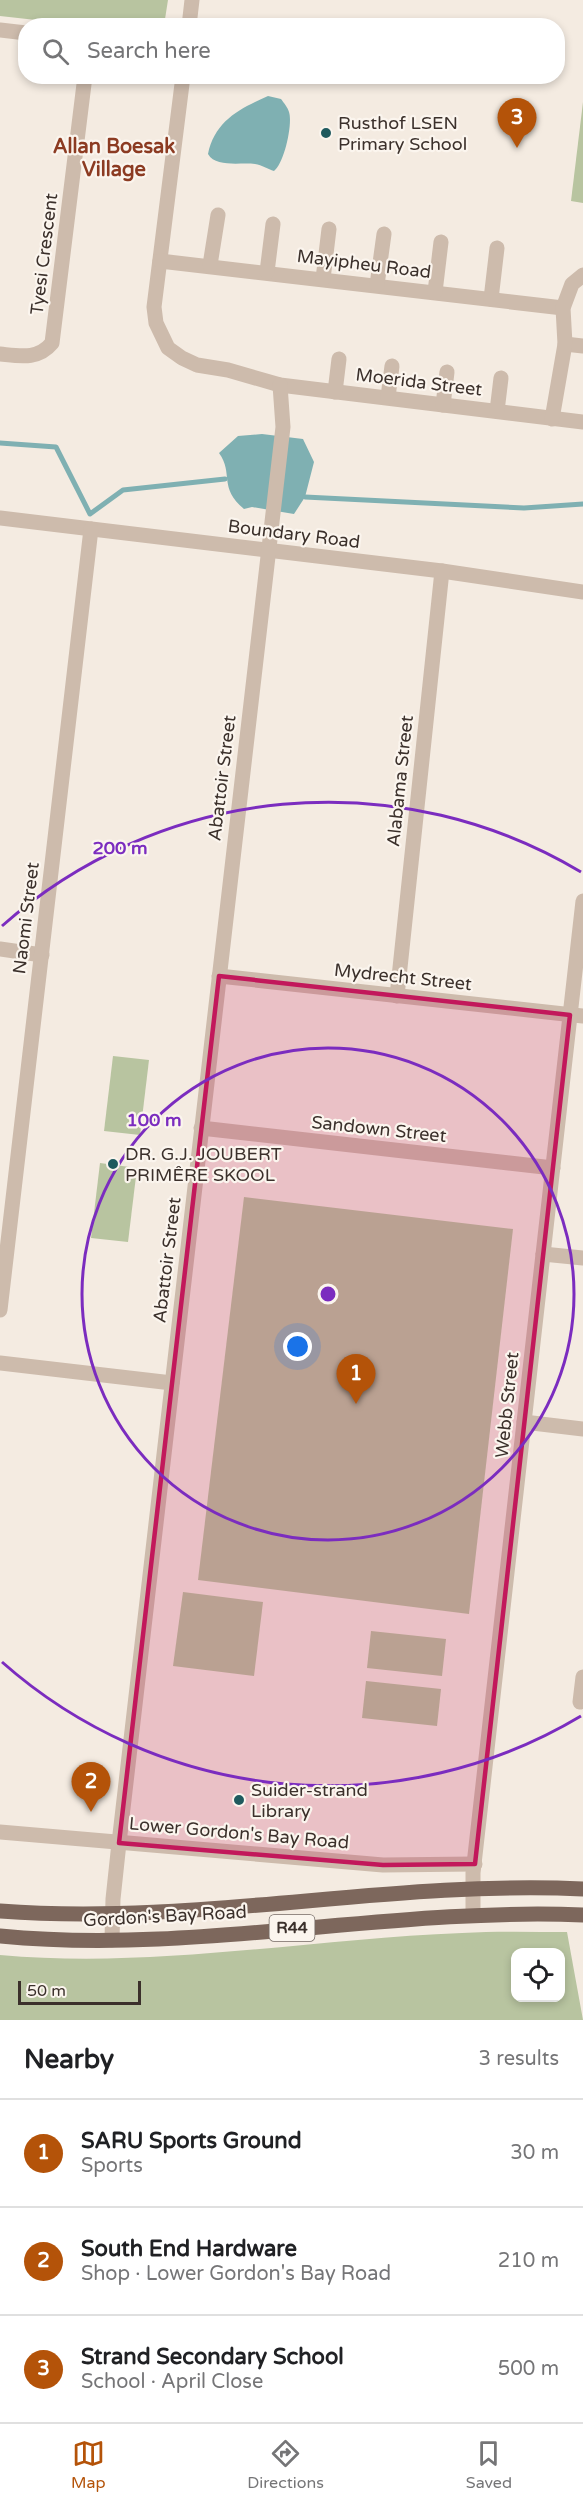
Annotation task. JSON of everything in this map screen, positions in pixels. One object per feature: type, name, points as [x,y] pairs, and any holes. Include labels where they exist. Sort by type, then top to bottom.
[{"type":"main road","name":"Gordon's Bay Road","points":[[0,1911],[112,1915],[165,1913],[472,1889],[583,1890]]},
{"type":"main road","name":"Gordon's Bay Road","points":[[0,1936],[112,1940],[212,1935],[472,1914],[583,1915]]},
{"type":"street","points":[[190,18],[192,0]]},
{"type":"street","points":[[0,30],[18,32]]},
{"type":"street","name":"Tyesi Crescent","points":[[0,354],[28,357],[38,355],[52,343],[84,84]]},
{"type":"street","name":"Moerida Street","points":[[182,84],[155,315],[160,335],[168,348],[197,365],[228,370],[280,385],[583,422]]},
{"type":"street","points":[[210,265],[218,215]]},
{"type":"street","points":[[267,272],[273,224]]},
{"type":"street","points":[[322,279],[328,229]]},
{"type":"street","points":[[377,285],[384,234]]},
{"type":"street","points":[[435,292],[441,242]]},
{"type":"street","points":[[491,299],[497,248]]},
{"type":"street","name":"Mayipheu Road","points":[[160,261],[210,265],[562,308]]},
{"type":"street","points":[[552,418],[565,344],[562,308],[572,284],[583,275]]},
{"type":"street","points":[[565,344],[583,346]]},
{"type":"street","points":[[335,392],[339,359]]},
{"type":"street","points":[[388,398],[392,366]]},
{"type":"street","points":[[443,405],[447,372]]},
{"type":"street","points":[[497,411],[501,378]]},
{"type":"street","name":"Abattoir Street","points":[[112,1940],[119,1843],[282,432],[280,385]]},
{"type":"street","name":"Boundary Road","points":[[0,518],[442,571],[583,592]]},
{"type":"street","name":"Naomi Street","points":[[0,1310],[91,529]]},
{"type":"street","name":"Alabama Street","points":[[397,996],[442,571]]},
{"type":"street","name":"Webb Street","points":[[472,1914],[472,1889],[553,1168],[577,1016],[583,901]]},
{"type":"street","points":[[0,949],[42,955]]},
{"type":"street","name":"Mydrecht Street","points":[[219,976],[577,1016]]},
{"type":"street","name":"Sandown Street","points":[[201,1128],[553,1168]]},
{"type":"street","points":[[543,1254],[583,1258]]},
{"type":"street","points":[[0,1363],[172,1383]]},
{"type":"street","points":[[524,1422],[583,1429]]},
{"type":"street","points":[[580,1702],[583,1677]]},
{"type":"street","name":"Lower Gordon's Bay Road","points":[[0,1832],[383,1864],[475,1864]]},
{"type":"highlighted area","points":[[219,976],[570,1015],[475,1864],[383,1865],[119,1843]]},
{"type":"green space","points":[[0,0],[168,0],[165,18],[0,16]]},
{"type":"green space","points":[[583,102],[583,203],[571,201]]},
{"type":"green space","points":[[113,1056],[149,1060],[140,1135],[104,1131]]},
{"type":"green space","points":[[100,1163],[137,1168],[128,1242],[91,1238]]},
{"type":"green space","points":[[244,1197],[513,1229],[469,1614],[198,1580]]},
{"type":"green space","points":[[183,1592],[263,1602],[254,1676],[173,1666]]},
{"type":"green space","points":[[371,1631],[446,1639],[442,1676],[367,1668]]},
{"type":"green space","points":[[366,1681],[441,1689],[437,1726],[362,1718]]},
{"type":"green space","points":[[488,1932],[567,1932],[583,2020],[0,2020],[0,1955],[58,1958],[174,1956],[404,1936]]},
{"type":"water","points":[[268,96],[281,99],[288,109],[290,118],[287,143],[278,167],[274,171],[258,165],[223,163],[212,158],[208,154],[211,143],[222,125],[238,111]]},
{"type":"water","points":[[262,434],[303,439],[314,462],[305,497],[294,514],[252,507],[244,509],[231,494],[226,468],[219,453],[238,436]]},
{"type":"waterway","points":[[0,443],[56,447],[90,514],[123,490],[225,479]]},
{"type":"waterway","points":[[305,497],[524,508],[583,504]]},
{"type":"place","name":"Rusthof LSEN Primary School","points":[[326,133]]},
{"type":"place","name":"Strand Secondary School","points":[[517,148]]},
{"type":"place","name":"DR. G.J. JOUBERT PRIMÊRE SKOOL","points":[[113,1164]]},
{"type":"place","name":"SARU Sports Ground","points":[[356,1404]]},
{"type":"place","name":"Suider-strand Library","points":[[239,1800]]},
{"type":"place","name":"South End Hardware","points":[[91,1812]]},
{"type":"district","name":"Allan Boesak Village","points":[[114,158]]}]
